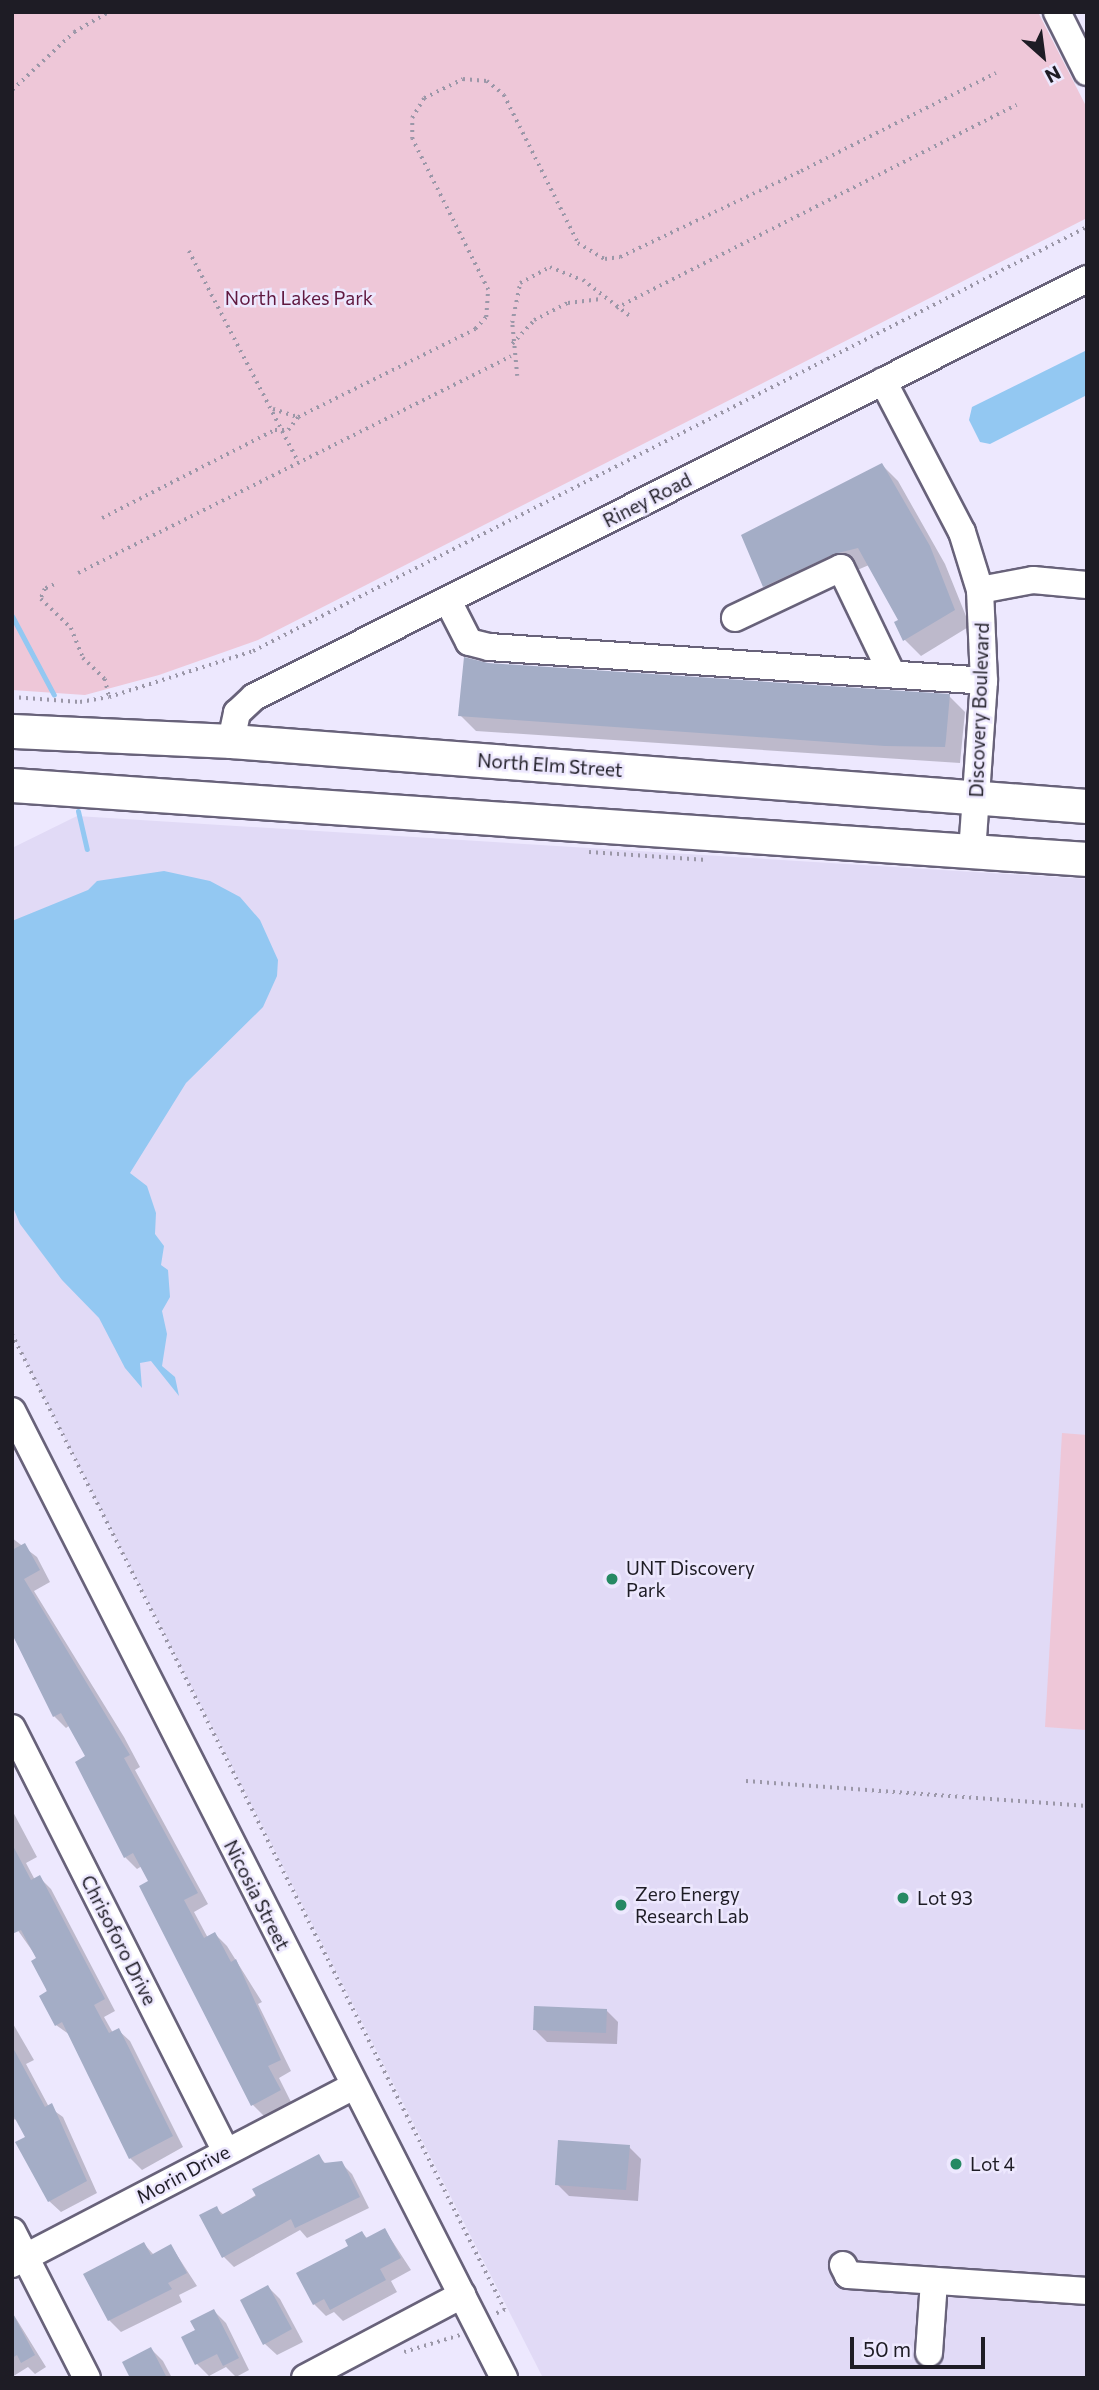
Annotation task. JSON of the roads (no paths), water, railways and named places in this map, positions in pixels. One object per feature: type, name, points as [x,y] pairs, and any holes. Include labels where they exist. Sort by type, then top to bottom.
[{"type":"main road","name":"North Elm Street","points":[[12,731],[231,741],[1087,806]]},
{"type":"main road","points":[[12,785],[1087,859]]},
{"type":"street","points":[[1057,12],[1087,72]]},
{"type":"street","name":"Riney Road","points":[[231,741],[237,713],[254,697],[1087,279]]},
{"type":"street","name":"Discovery Boulevard","points":[[883,381],[962,532],[980,590],[984,681],[972,852]]},
{"type":"street","points":[[735,618],[841,568],[892,674]]},
{"type":"street","points":[[980,590],[1033,580],[1087,585]]},
{"type":"street","points":[[448,601],[469,642],[478,645],[984,681]]},
{"type":"street","name":"Nicosia Street","points":[[12,1411],[505,2378]]},
{"type":"street","name":"Chrisoforo Drive","points":[[12,1728],[226,2151]]},
{"type":"street","name":"Morin Drive","points":[[19,2261],[354,2086]]},
{"type":"street","points":[[12,2231],[19,2261],[87,2378]]},
{"type":"street","points":[[843,2265],[848,2275],[1087,2291]]},
{"type":"street","points":[[929,2353],[934,2282]]},
{"type":"street","points":[[305,2378],[338,2370],[461,2295]]},
{"type":"water","points":[[1087,350],[1087,395],[990,444],[980,442],[969,420],[972,407]]},
{"type":"water","points":[[164,871],[210,881],[240,897],[260,920],[278,960],[277,976],[263,1007],[186,1083],[130,1173],[147,1186],[156,1213],[155,1234],[164,1246],[161,1265],[168,1270],[170,1297],[162,1311],[167,1334],[162,1366],[175,1377],[179,1396],[151,1361],[140,1363],[142,1388],[125,1368],[99,1318],[62,1280],[20,1224],[12,1205],[12,921],[88,890],[97,881]]},
{"type":"waterway","points":[[12,616],[54,695]]},
{"type":"waterway","points":[[78,811],[87,849]]},
{"type":"place","name":"UNT Discovery Park","points":[[612,1579]]},
{"type":"place","name":"Lot 93","points":[[903,1898]]},
{"type":"place","name":"Zero Energy Research Lab","points":[[621,1905]]},
{"type":"place","name":"Lot 4","points":[[956,2164]]},
{"type":"park label","name":"North Lakes Park","points":[[299,298]]}]
